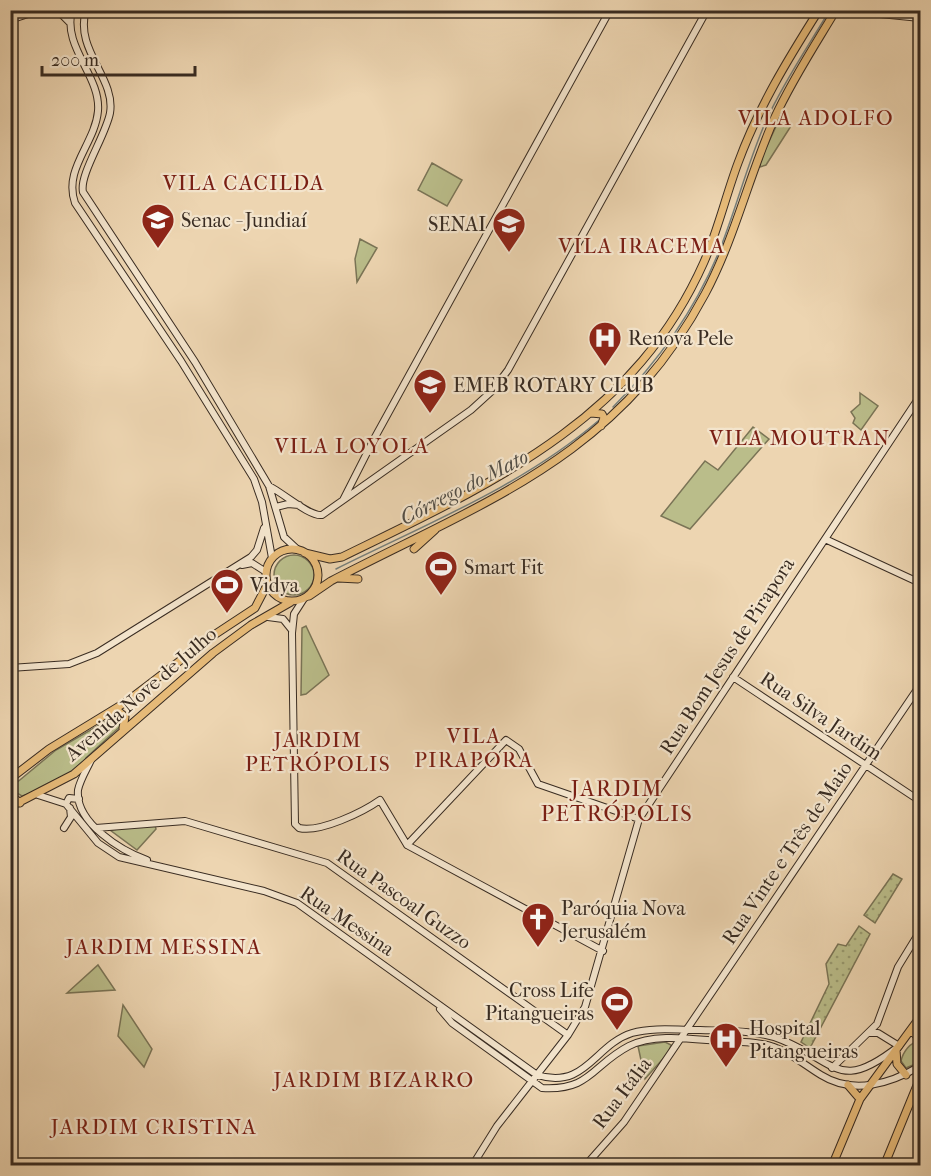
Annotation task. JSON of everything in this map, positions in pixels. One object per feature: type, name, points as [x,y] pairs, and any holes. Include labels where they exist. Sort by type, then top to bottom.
[{"type":"main road","points":[[819,10],[788,59],[762,107],[738,163],[704,261],[690,289],[642,359],[591,413],[561,438],[503,476],[353,552],[330,559],[302,551],[284,550],[272,558],[266,572],[267,585],[275,596],[291,602],[306,598],[335,578],[533,477],[600,428],[637,393],[662,363],[705,295],[727,246],[776,115],[838,10]]},
{"type":"main road","points":[[591,413],[598,412],[603,416],[600,428]]},
{"type":"main road","points":[[414,549],[439,526]]},
{"type":"main road","points":[[302,551],[318,570],[317,584],[306,598]]},
{"type":"main road","points":[[335,578],[358,579]]},
{"type":"main road","name":"Avenida Nove de Julho","points":[[14,777],[49,749],[112,712],[211,637],[255,608],[267,585]]},
{"type":"main road","name":"Avenida Nove de Julho","points":[[10,807],[66,779],[91,760],[213,653],[291,602]]},
{"type":"main road","points":[[112,712],[120,712],[127,720],[120,733]]},
{"type":"main road","points":[[10,786],[14,777]]},
{"type":"main road","points":[[10,794],[20,803]]},
{"type":"main road","points":[[832,1166],[860,1099],[921,1017]]},
{"type":"main road","points":[[914,1026],[913,1032],[921,1039]]},
{"type":"main road","points":[[898,1048],[897,1064],[906,1075]]},
{"type":"main road","points":[[884,1166],[921,1078]]},
{"type":"main road","points":[[848,1085],[860,1099]]},
{"type":"street","points":[[10,20],[40,10]]},
{"type":"street","points":[[57,10],[70,23]]},
{"type":"street","points":[[72,10],[70,23],[75,46],[93,88],[98,111],[72,177],[71,192],[82,216],[182,361],[254,479],[262,502],[272,558]]},
{"type":"street","points":[[87,10],[84,23],[87,45],[110,106],[106,128],[82,181],[83,192],[94,212],[191,355],[269,486],[284,537],[302,551]]},
{"type":"street","points":[[343,500],[610,10]]},
{"type":"street","points":[[269,486],[289,496],[317,516],[484,400],[501,380],[707,10]]},
{"type":"street","points":[[838,10],[921,18]]},
{"type":"street","name":"Rua Bom Jesus de Pirapora","points":[[472,1166],[497,1126],[568,1035],[585,1007],[603,951],[639,819],[921,396]]},
{"type":"street","points":[[913,405],[921,409]]},
{"type":"street","points":[[276,507],[288,504],[300,505]]},
{"type":"street","points":[[10,668],[79,662],[238,566],[257,550],[265,524]]},
{"type":"street","points":[[825,539],[921,583]]},
{"type":"street","points":[[238,566],[252,563],[266,572]]},
{"type":"street","points":[[306,598],[294,614],[292,633],[294,819],[299,828],[310,828],[366,810],[380,800],[407,845],[603,951]]},
{"type":"street","points":[[265,617],[277,616],[283,619],[292,633]]},
{"type":"street","name":"Rua Silva Jardim","points":[[733,677],[921,801]]},
{"type":"street","name":"Rua Vinte e Três de Maio","points":[[682,1039],[921,685]]},
{"type":"street","points":[[407,845],[502,742],[510,741],[519,749],[538,784],[639,819]]},
{"type":"street","points":[[64,828],[71,817],[68,806],[69,798],[79,799],[78,789],[91,760]]},
{"type":"street","points":[[38,795],[68,806]]},
{"type":"street","name":"Rua Messina","points":[[79,799],[96,828],[122,849],[162,866]]},
{"type":"street","name":"Rua Messina","points":[[68,806],[93,838],[111,852],[128,860],[162,866],[274,894],[297,903],[537,1075]]},
{"type":"street","name":"Rua Pascoal Guzzo","points":[[96,828],[185,821],[320,860],[334,867],[423,934],[568,1035]]},
{"type":"street","points":[[832,1068],[877,1024],[906,951],[921,931]]},
{"type":"street","name":"Rua Messina","points":[[436,1003],[452,1023],[532,1082]]},
{"type":"street","points":[[537,1075],[560,1079],[570,1077],[631,1034],[688,1030],[739,1031],[770,1036],[796,1047],[832,1068],[848,1072],[878,1062],[898,1048],[878,1034],[870,1033]]},
{"type":"street","points":[[532,1082],[542,1088],[571,1088],[629,1046],[645,1041],[682,1039],[773,1047],[831,1081],[848,1085],[870,1086],[906,1075],[921,1066]]},
{"type":"street","name":"Rua Itália","points":[[585,1166],[624,1122],[682,1039]]},
{"type":"green space","points":[[779,120],[791,126],[766,165],[760,167],[760,161]]},
{"type":"green space","points":[[432,163],[462,180],[447,206],[418,190]]},
{"type":"green space","points":[[360,239],[377,248],[357,282],[355,259]]},
{"type":"green space","points":[[860,393],[878,406],[861,430],[853,423],[855,418],[851,412],[860,404]]},
{"type":"green space","points":[[753,427],[769,439],[690,529],[661,516],[705,461],[718,470]]},
{"type":"green space","points":[[294,555],[302,556],[308,561],[313,567],[313,583],[308,589],[302,594],[294,595],[286,594],[280,589],[275,583],[274,575],[275,567],[280,561],[286,556]]},
{"type":"green space","points":[[306,626],[329,675],[306,694],[301,695],[302,628]]},
{"type":"green space","points":[[118,714],[125,722],[86,758],[83,766],[41,790],[22,796],[15,792],[15,784],[56,750]]},
{"type":"green space","points":[[155,825],[156,829],[137,850],[110,830]]},
{"type":"green space","points":[[893,874],[902,879],[875,923],[864,915]]},
{"type":"green space","points":[[859,926],[870,934],[810,1048],[801,1042],[829,984],[826,964],[838,944],[846,946]]},
{"type":"green space","points":[[98,965],[115,990],[67,993]]},
{"type":"green space","points":[[123,1005],[152,1049],[144,1067],[118,1036]]},
{"type":"green space","points":[[920,1041],[920,1062],[906,1068],[901,1061],[903,1054],[910,1045]]},
{"type":"green space","points":[[665,1042],[671,1045],[669,1052],[645,1079],[638,1046]]},
{"type":"waterway","name":"Córrego do Mato","points":[[613,407],[659,355],[698,296],[718,254],[766,121],[786,81],[825,18]]},
{"type":"waterway","name":"Córrego do Mato","points":[[336,569],[505,485],[569,444],[598,421]]},
{"type":"place","name":"Senac - Jundiaí","points":[[158,249]]},
{"type":"place","name":"SENAI","points":[[509,253]]},
{"type":"place","name":"Renova Pele","points":[[605,367]]},
{"type":"place","name":"EMEB ROTARY CLUB","points":[[430,414]]},
{"type":"place","name":"Smart Fit","points":[[441,596]]},
{"type":"place","name":"Vidya","points":[[227,614]]},
{"type":"place","name":"Paróquia Nova Jerusalém","points":[[538,948]]},
{"type":"place","name":"Cross Life Pitangueiras","points":[[617,1031]]},
{"type":"place","name":"Hospital Pitangueiras","points":[[726,1068]]},
{"type":"district","name":"VILA ADOLFO","points":[[816,118]]},
{"type":"district","name":"VILA CACILDA","points":[[244,183]]},
{"type":"district","name":"VILA IRACEMA","points":[[642,246]]},
{"type":"district","name":"VILA MOUTRAN","points":[[800,438]]},
{"type":"district","name":"VILA LOYOLA","points":[[352,446]]},
{"type":"district","name":"VILA PIRAPORA","points":[[474,748]]},
{"type":"district","name":"JARDIM PETRÓPOLIS","points":[[318,752]]},
{"type":"district","name":"JARDIM PETRÓPOLIS","points":[[617,802]]},
{"type":"district","name":"JARDIM MESSINA","points":[[164,947]]},
{"type":"district","name":"JARDIM BIZARRO","points":[[374,1080]]},
{"type":"district","name":"JARDIM CRISTINA","points":[[154,1127]]}]
